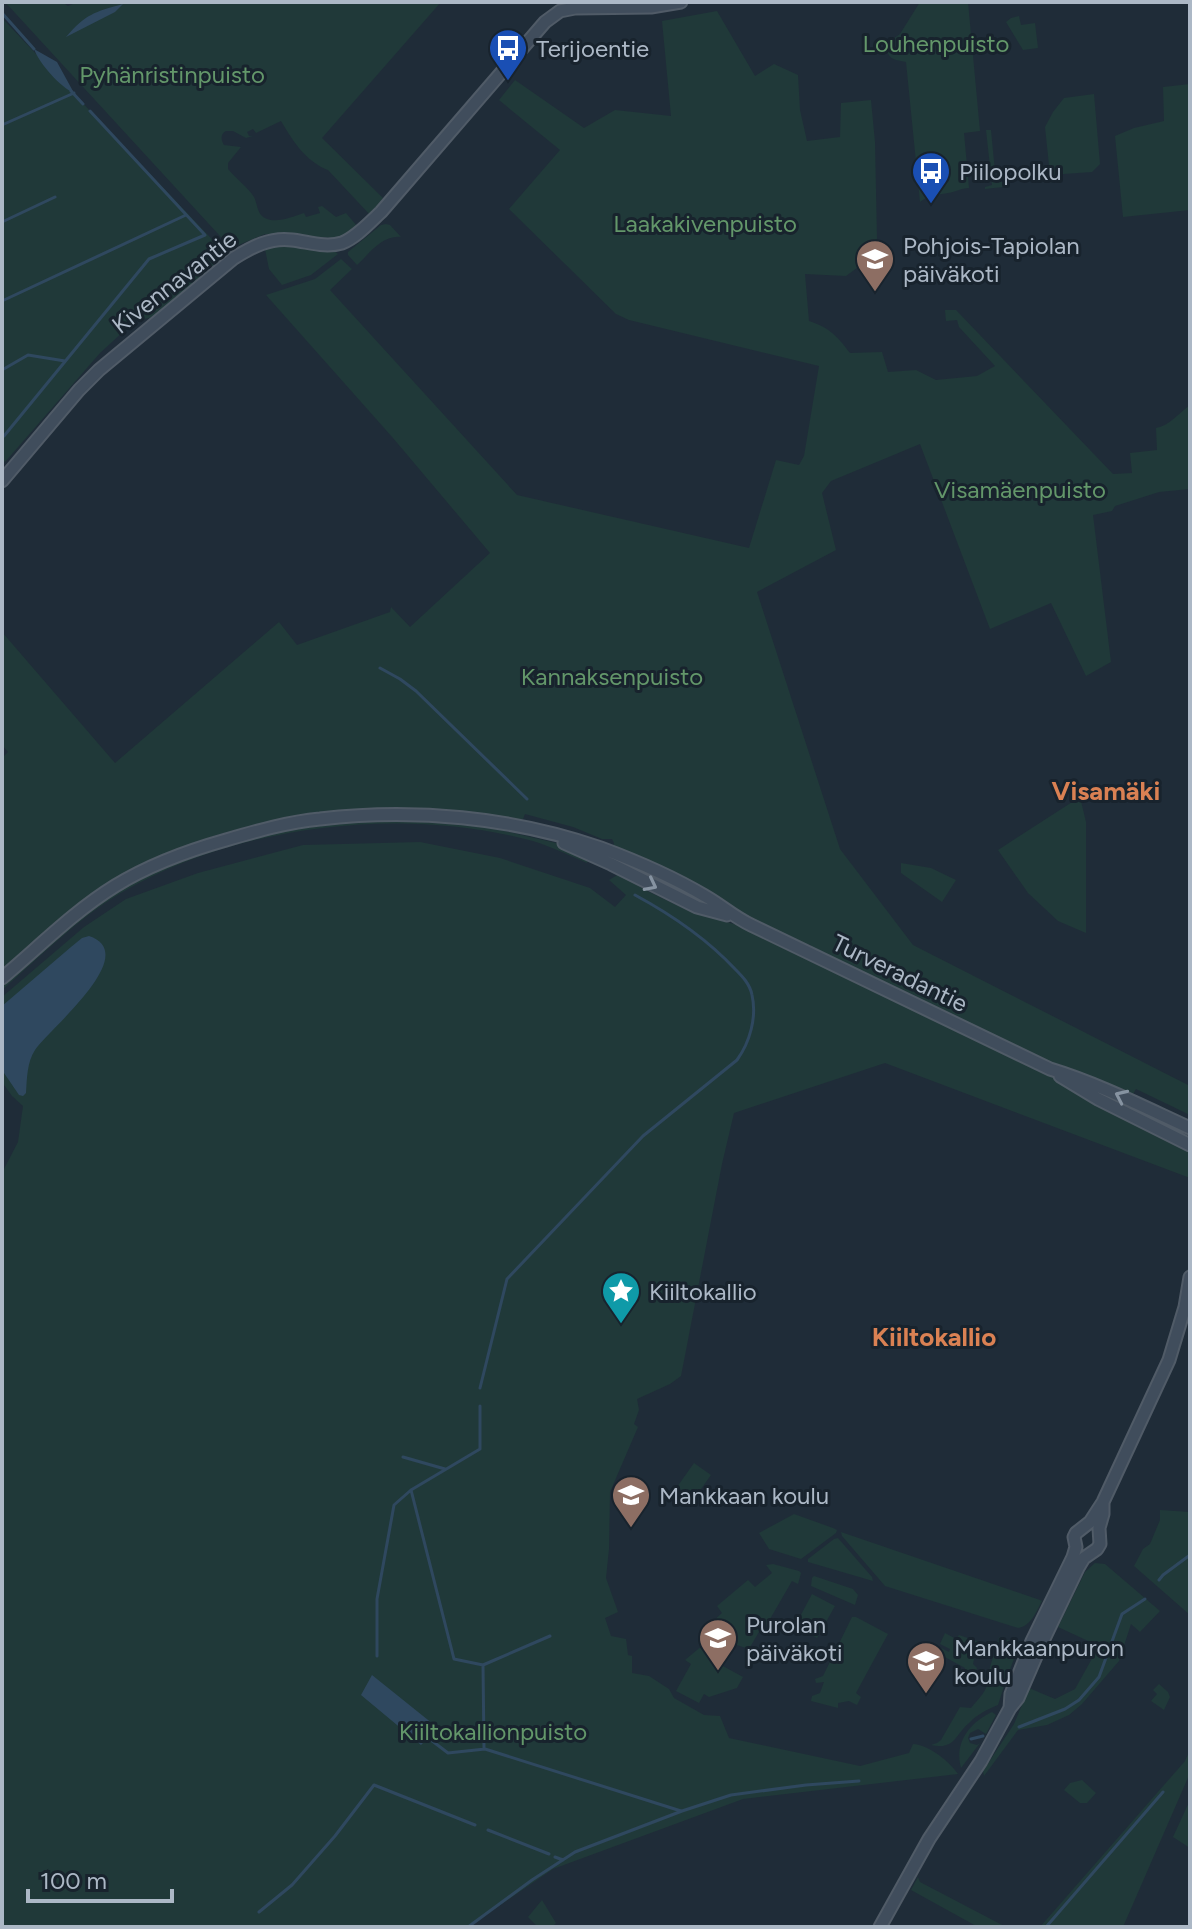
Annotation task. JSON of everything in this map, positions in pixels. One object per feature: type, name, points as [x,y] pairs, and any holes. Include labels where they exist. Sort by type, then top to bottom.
[{"type":"main road","points":[[565,6],[651,7],[681,2]]},
{"type":"main road","name":"Kivennavantie","points":[[2,481],[86,383],[234,258],[271,240],[337,244],[365,227],[545,22],[565,6]]},
{"type":"main road","name":"Turveradantie","points":[[2,978],[107,891],[149,868],[208,845],[319,819],[396,815],[502,824],[564,843],[697,907],[732,915],[1050,1069],[1098,1099],[1190,1145]]},
{"type":"main road","name":"Turveradantie","points":[[1050,1069],[1115,1093],[1190,1128]]},
{"type":"main road","points":[[1010,1708],[1011,1694],[1032,1641],[1070,1564],[1076,1547],[1074,1537],[1103,1502],[1169,1360],[1185,1307],[1190,1277]]},
{"type":"main road","points":[[880,1927],[929,1839],[1018,1698],[1078,1568],[1100,1544],[1098,1535],[1103,1502]]},
{"type":"main road","points":[[1084,1528],[1090,1528],[1098,1535]]},
{"type":"main road","points":[[1076,1547],[1088,1554]]},
{"type":"green space","name":"Pyhänristinpuisto","points":[[5,2],[62,2],[68,6],[77,2],[441,2],[322,138],[385,200],[371,216],[328,170],[306,156],[281,121],[256,133],[253,129],[247,132],[253,136],[246,138],[226,131],[222,137],[224,145],[241,147],[228,163],[228,169],[251,193],[265,218],[282,220],[304,213],[306,217],[320,213],[318,207],[322,206],[336,217],[346,213],[357,226],[337,238],[265,234],[231,248]]},
{"type":"green space","name":"Louhenpuisto","points":[[920,2],[968,2],[980,131],[964,133],[969,188],[933,195],[920,202],[906,62],[892,58],[886,44],[900,34]]},
{"type":"green space","points":[[717,11],[755,76],[774,64],[798,75],[800,110],[807,141],[840,137],[841,103],[871,100],[877,239],[861,252],[861,265],[846,276],[805,274],[809,321],[832,333],[850,353],[882,352],[888,372],[916,370],[936,380],[977,376],[995,366],[959,327],[957,320],[946,321],[945,310],[956,310],[1113,474],[1132,473],[1130,453],[1157,450],[1156,428],[1170,422],[1190,405],[1190,489],[1159,492],[1115,506],[1112,511],[1093,515],[1111,662],[1086,676],[1051,603],[990,629],[920,444],[831,481],[822,493],[836,550],[757,592],[840,849],[913,945],[1190,1086],[1190,1115],[1136,1089],[1133,1094],[1116,1091],[1057,1067],[811,949],[811,945],[736,913],[612,849],[612,839],[602,839],[573,827],[525,814],[523,819],[407,809],[355,810],[246,827],[174,850],[110,881],[68,911],[2,969],[2,758],[8,752],[2,745],[2,632],[115,763],[279,622],[297,645],[390,612],[391,607],[410,627],[490,553],[266,295],[315,279],[341,259],[352,269],[330,290],[517,495],[749,548],[776,460],[799,465],[804,456],[819,366],[629,320],[616,314],[509,209],[560,150],[499,100],[515,80],[584,128],[615,110],[671,116],[662,21]]},
{"type":"green space","points":[[1019,16],[1021,25],[1035,23],[1038,48],[1023,50],[1006,22]]},
{"type":"green space","points":[[2,18],[226,254],[155,317],[136,320],[100,353],[5,462],[2,460]]},
{"type":"green space","points":[[1190,84],[1190,210],[1123,217],[1115,136],[1164,121],[1163,87]]},
{"type":"green space","points":[[1094,94],[1100,164],[1092,172],[1050,175],[1045,127],[1053,112],[1064,98]]},
{"type":"green space","points":[[986,130],[991,130],[996,182],[1003,182],[1003,187],[985,189],[992,185]]},
{"type":"green space","points":[[386,224],[401,237],[382,242],[357,265],[348,252]]},
{"type":"green space","points":[[285,245],[332,249],[338,254],[311,275],[282,285],[269,269],[265,249]]},
{"type":"green space","points":[[1080,797],[1086,822],[1086,933],[1058,921],[1028,893],[998,850]]},
{"type":"green space","points":[[395,820],[487,827],[556,843],[588,859],[587,863],[525,839],[475,829],[424,824],[370,824],[264,838],[213,852],[164,871],[119,894],[73,927],[2,990],[2,984],[92,907],[139,878],[173,862],[245,839],[282,832]]},
{"type":"green space","name":"Kiiltokallionpuisto","points":[[420,842],[500,858],[590,888],[615,907],[626,895],[609,880],[622,874],[643,889],[687,910],[721,917],[722,921],[800,954],[1054,1077],[1079,1093],[1190,1148],[1190,1178],[885,1063],[734,1113],[681,1376],[637,1399],[639,1410],[634,1424],[638,1427],[610,1492],[606,1578],[618,1612],[605,1618],[611,1636],[626,1639],[628,1655],[632,1656],[632,1673],[649,1676],[669,1689],[674,1698],[704,1715],[720,1716],[729,1738],[860,1766],[909,1753],[913,1744],[938,1754],[958,1774],[743,1799],[553,1869],[468,1927],[2,1927],[2,1188],[4,1169],[18,1142],[23,1106],[2,1082],[2,997],[84,927],[126,899],[198,873],[303,845]]},
{"type":"green space","points":[[901,863],[931,868],[956,880],[942,902],[901,873]]},
{"type":"green space","points":[[694,1463],[711,1475],[694,1499],[677,1487]]},
{"type":"green space","points":[[1160,1510],[1190,1512],[1190,1615],[1134,1566],[1143,1549],[1150,1544],[1160,1520]]},
{"type":"green space","points":[[794,1514],[833,1528],[837,1530],[836,1533],[801,1559],[769,1549],[759,1533]]},
{"type":"green space","points":[[841,1532],[1042,1601],[1030,1621],[1018,1628],[885,1586]]},
{"type":"green space","points":[[838,1538],[872,1577],[873,1581],[808,1562]]},
{"type":"green space","points":[[1095,1563],[1105,1564],[1160,1611],[1140,1632],[1131,1624],[1119,1661],[1082,1704],[1069,1715],[1047,1725],[1018,1730],[984,1776],[983,1771],[1014,1724],[1029,1688],[1055,1699],[1075,1689],[1099,1646],[1058,1627],[1085,1572]]},
{"type":"green space","points":[[766,1565],[799,1571],[798,1584],[792,1581],[749,1649],[700,1633],[722,1613],[717,1606],[748,1580],[755,1587],[772,1573]]},
{"type":"green space","points":[[814,1576],[853,1589],[858,1595],[855,1605],[811,1586]]},
{"type":"green space","points":[[812,1594],[835,1606],[817,1638],[795,1626]]},
{"type":"green space","points":[[852,1617],[888,1634],[856,1693],[861,1697],[857,1705],[849,1701],[838,1703],[838,1708],[811,1701],[812,1696],[820,1693],[824,1682],[816,1683],[815,1679],[823,1676]]},
{"type":"green space","points":[[945,1633],[956,1639],[959,1635],[985,1644],[982,1653],[975,1655],[973,1664],[977,1668],[974,1676],[930,1649],[933,1644],[949,1652],[950,1649],[940,1644]]},
{"type":"green space","points":[[999,1637],[1013,1642],[1017,1651],[1005,1675],[1007,1677],[998,1705],[976,1717],[950,1744],[931,1745],[941,1740],[960,1707],[971,1708],[984,1692]]},
{"type":"green space","name":"Purolan päiväkoti","points":[[703,1645],[713,1651],[710,1659],[743,1677],[737,1688],[709,1697],[704,1694],[699,1703],[676,1691],[691,1664],[685,1660]]},
{"type":"green space","points":[[1159,1684],[1170,1697],[1164,1710],[1151,1701],[1157,1694],[1153,1690]]},
{"type":"green space","points":[[992,1712],[996,1715],[986,1734],[978,1729],[970,1733],[970,1743],[980,1743],[961,1768],[960,1750],[965,1735],[976,1722]]},
{"type":"green space","points":[[1190,1750],[1190,1773],[1123,1927],[1040,1927],[1185,1761]]},
{"type":"green space","points":[[1082,1780],[1096,1793],[1087,1803],[1080,1803],[1064,1790],[1070,1783]]},
{"type":"green space","points":[[1190,1800],[1190,1848],[1173,1837]]},
{"type":"green space","points":[[918,1877],[920,1882],[1006,1927],[978,1927],[911,1890]]},
{"type":"green space","points":[[542,1900],[556,1923],[552,1927],[538,1927],[528,1917]]},
{"type":"water","points":[[123,4],[115,12],[66,37],[91,15]]},
{"type":"water","points":[[34,49],[57,62],[74,93],[51,74]]},
{"type":"water","points":[[89,936],[103,945],[105,959],[99,975],[35,1050],[29,1065],[26,1093],[19,1095],[2,1070],[2,1006],[82,938]]},
{"type":"water","points":[[372,1675],[438,1728],[421,1745],[361,1695]]},
{"type":"waterway","points":[[2,13],[34,49]]},
{"type":"waterway","points":[[71,91],[83,104]]},
{"type":"waterway","points":[[2,125],[74,93]]},
{"type":"waterway","points":[[4,436],[149,259],[205,235],[90,111]]},
{"type":"waterway","points":[[2,222],[55,197]]},
{"type":"waterway","points":[[2,301],[186,215]]},
{"type":"waterway","points":[[2,370],[28,355],[65,361]]},
{"type":"waterway","points":[[380,668],[416,691],[527,799]]},
{"type":"waterway","points":[[480,1388],[507,1279],[643,1136],[737,1060],[749,1037],[753,1003],[751,991],[743,977],[700,937],[635,895]]},
{"type":"waterway","points":[[377,1656],[377,1599],[394,1505],[411,1490],[480,1449],[480,1406]]},
{"type":"waterway","points":[[403,1457],[445,1469]]},
{"type":"waterway","points":[[411,1490],[454,1659],[483,1665]]},
{"type":"waterway","points":[[1159,1580],[1190,1555]]},
{"type":"waterway","points":[[1019,1727],[1065,1709],[1079,1700],[1099,1677],[1122,1614],[1145,1599]]},
{"type":"waterway","points":[[484,1748],[483,1665],[550,1636]]},
{"type":"waterway","points":[[971,1739],[983,1736]]},
{"type":"waterway","points":[[427,1737],[448,1753],[485,1749],[681,1811]]},
{"type":"waterway","points":[[468,1927],[575,1852],[682,1811],[731,1795],[859,1781]]},
{"type":"waterway","points":[[259,1912],[292,1885],[374,1785],[475,1825]]},
{"type":"waterway","points":[[1046,1927],[1163,1792]]},
{"type":"waterway","points":[[488,1830],[549,1854]]},
{"type":"waterway","points":[[555,1857],[563,1860]]},
{"type":"place","name":"Terijoentie","points":[[508,82]]},
{"type":"place","name":"Piilopolku","points":[[931,205]]},
{"type":"place","name":"Pohjois-Tapiolan päiväkoti","points":[[875,293]]},
{"type":"place","name":"Kiiltokallio","points":[[621,1325]]},
{"type":"place","name":"Mankkaan koulu","points":[[631,1529]]},
{"type":"place","name":"Purolan päiväkoti","points":[[718,1672]]},
{"type":"place","name":"Mankkaanpuron koulu","points":[[926,1695]]},
{"type":"district","name":"Visamäki","points":[[1106,791]]},
{"type":"district","name":"Kiiltokallio","points":[[934,1337]]},
{"type":"park label","name":"Laakakivenpuisto","points":[[705,223]]},
{"type":"park label","name":"Visamäenpuisto","points":[[1020,489]]},
{"type":"park label","name":"Kannaksenpuisto","points":[[612,676]]}]
